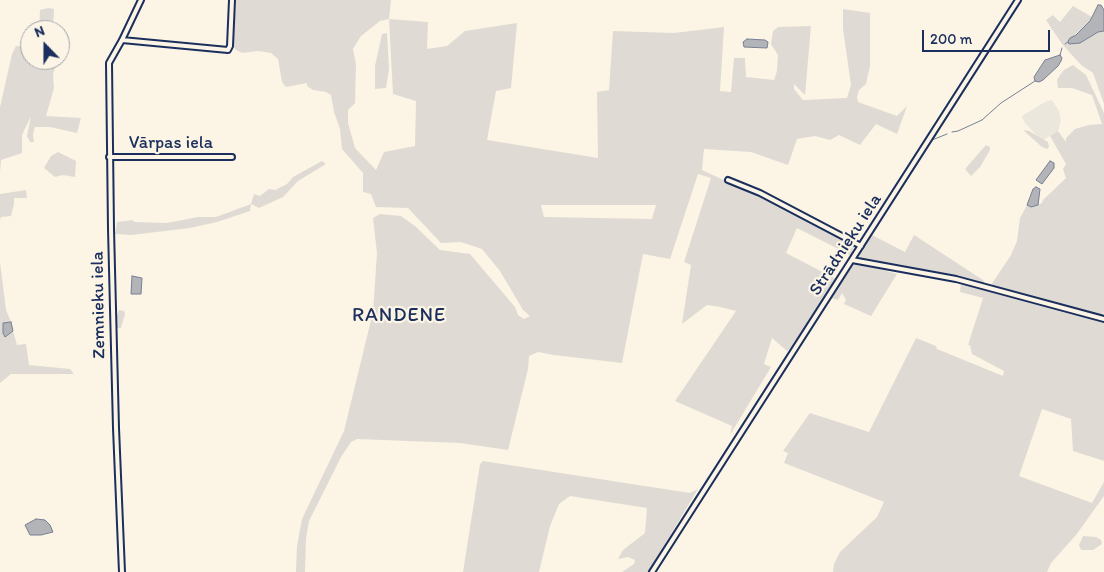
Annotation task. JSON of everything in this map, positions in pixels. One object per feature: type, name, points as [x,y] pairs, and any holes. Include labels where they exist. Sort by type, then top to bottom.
[{"type":"street","name":"Zemnieku iela","points":[[122,572],[109,157],[109,63],[141,0]]},
{"type":"street","points":[[122,40],[228,50],[230,46],[232,0]]},
{"type":"street","name":"Strādnieku iela","points":[[652,572],[1018,0]]},
{"type":"street","name":"Vārpas iela","points":[[109,157],[232,157]]},
{"type":"street","points":[[728,180],[760,193],[860,246]]},
{"type":"street","points":[[852,260],[956,279],[1104,319]]},
{"type":"shaded area","points":[[236,0],[391,0],[389,19],[428,22],[427,49],[447,46],[465,31],[517,23],[511,88],[496,91],[487,140],[598,158],[597,92],[609,90],[613,31],[674,33],[724,27],[720,91],[731,92],[734,58],[745,58],[746,77],[774,80],[777,71],[778,55],[771,44],[773,31],[778,27],[811,26],[805,95],[794,84],[794,89],[803,100],[847,98],[851,85],[843,29],[843,9],[870,13],[870,66],[866,84],[859,90],[858,102],[897,116],[907,106],[897,134],[876,124],[860,145],[839,135],[830,140],[815,136],[797,139],[788,165],[751,152],[704,149],[702,170],[775,204],[855,245],[850,255],[797,228],[786,253],[836,279],[794,345],[787,351],[772,338],[764,364],[771,367],[730,435],[732,426],[675,401],[736,311],[707,305],[682,324],[691,265],[684,262],[711,178],[698,174],[670,259],[643,254],[622,363],[538,352],[529,356],[528,369],[508,450],[460,443],[357,439],[351,442],[341,457],[309,521],[306,538],[305,572],[296,572],[297,546],[302,519],[344,431],[373,312],[377,253],[373,218],[380,214],[401,216],[415,226],[440,250],[470,254],[515,307],[518,315],[524,319],[530,316],[523,310],[500,271],[482,249],[461,242],[441,243],[408,208],[376,207],[371,194],[363,192],[363,173],[342,149],[340,129],[331,95],[326,92],[313,90],[307,86],[307,83],[286,87],[282,82],[278,59],[271,53],[258,51],[242,53],[233,46]],"holes":[[[389,19],[393,94],[416,101],[415,146],[384,152],[376,170],[355,148],[348,123],[348,110],[355,103],[356,64],[353,49],[361,36],[380,21]],[[541,205],[656,205],[652,219],[544,217]]]},
{"type":"shaded area","points":[[1098,5],[1101,5],[1104,10],[1104,31],[1098,32],[1080,43],[1069,44],[1070,38],[1076,35],[1090,21]]},
{"type":"shaded area","points":[[1073,6],[1092,17],[1068,41],[1080,43],[1098,32],[1104,31],[1104,104],[1093,73],[1081,65],[1062,44],[1046,20],[1053,15],[1060,22]]},
{"type":"shaded area","points":[[54,9],[53,20],[40,20],[40,10]]},
{"type":"shaded area","points":[[387,33],[389,69],[386,88],[375,89],[375,66],[382,34]]},
{"type":"shaded area","points":[[747,39],[765,40],[768,42],[767,48],[744,47],[743,42]]},
{"type":"shaded area","points":[[16,46],[20,46],[20,70],[54,70],[54,88],[46,116],[81,118],[77,133],[50,127],[35,127],[33,134],[34,142],[30,142],[27,136],[31,116],[22,135],[22,153],[1,160],[0,172],[0,107],[12,54]]},
{"type":"shaded area","points":[[1060,55],[1062,58],[1058,66],[1043,80],[1035,81],[1034,77],[1045,60]]},
{"type":"shaded area","points":[[1073,65],[1086,75],[1104,113],[1104,313],[1097,315],[991,285],[1011,255],[1017,241],[1020,218],[1027,205],[1031,207],[1042,203],[1066,178],[1063,169],[1066,164],[1050,136],[1058,131],[1066,142],[1066,138],[1075,129],[1102,124],[1092,95],[1072,88],[1058,88],[1057,80],[1060,75],[1064,70]]},
{"type":"shaded area","points":[[1052,100],[1059,111],[1061,120],[1058,131],[1043,140],[1024,122],[1022,116],[1045,102]]},
{"type":"shaded area","points":[[1023,130],[1029,131],[1048,142],[1049,147],[1047,149],[1042,147]]},
{"type":"shaded area","points":[[986,145],[990,147],[990,150],[980,167],[971,176],[965,169]]},
{"type":"shaded area","points":[[58,152],[76,161],[75,177],[63,175],[55,177],[44,168],[51,156]]},
{"type":"shaded area","points":[[322,161],[326,164],[298,181],[283,197],[259,208],[251,204],[254,194],[260,196],[269,189],[275,190],[287,184],[293,177]]},
{"type":"shaded area","points":[[1050,161],[1054,163],[1054,168],[1042,184],[1036,180]]},
{"type":"shaded area","points":[[1036,187],[1040,189],[1038,205],[1031,207],[1027,205],[1033,189]]},
{"type":"shaded area","points":[[26,190],[27,198],[14,198],[11,216],[1,217],[0,220],[0,194]]},
{"type":"shaded area","points":[[251,204],[250,211],[217,222],[190,228],[131,235],[115,234],[117,222],[133,220],[134,222],[167,223],[198,217],[216,217]]},
{"type":"shaded area","points":[[870,234],[905,252],[914,235],[983,280],[985,284],[859,259],[860,250]]},
{"type":"shaded area","points":[[0,262],[6,310],[11,322],[3,323],[5,337],[13,331],[17,345],[26,344],[29,365],[70,369],[74,374],[11,374],[0,383]]},
{"type":"shaded area","points":[[852,264],[862,264],[897,274],[871,316],[844,304],[846,300],[842,293],[838,300],[831,298]]},
{"type":"shaded area","points":[[132,276],[142,278],[141,294],[131,294]]},
{"type":"shaded area","points":[[961,283],[1104,322],[1104,461],[1073,451],[1071,419],[1042,409],[1019,476],[1092,503],[1104,482],[1104,496],[1076,535],[1051,563],[1047,572],[833,572],[834,564],[840,552],[877,517],[884,502],[784,463],[788,453],[783,451],[810,413],[869,432],[916,338],[936,346],[937,349],[1003,376],[1004,371],[972,354],[970,345],[968,345],[983,298],[960,292]]},
{"type":"shaded area","points":[[119,310],[124,311],[125,314],[121,328],[117,328],[116,318]]},
{"type":"shaded area","points":[[11,322],[13,331],[5,337],[3,323]]},
{"type":"shaded area","points":[[483,461],[690,493],[698,489],[648,572],[622,572],[634,564],[635,560],[628,557],[618,559],[623,550],[645,533],[647,508],[570,496],[559,504],[550,526],[539,572],[463,572],[480,464]]},
{"type":"shaded area","points":[[36,519],[45,520],[53,532],[30,535],[25,525]]},
{"type":"shaded area","points":[[1083,536],[1096,537],[1101,540],[1102,544],[1093,550],[1081,550],[1079,545]]},
{"type":"waterway","points":[[1060,55],[1062,48]]},
{"type":"waterway","points":[[952,132],[982,120],[1001,103],[1035,81]]},
{"type":"waterway","points":[[932,140],[947,134]]},
{"type":"district","name":"RANDENE","points":[[399,316]]}]
